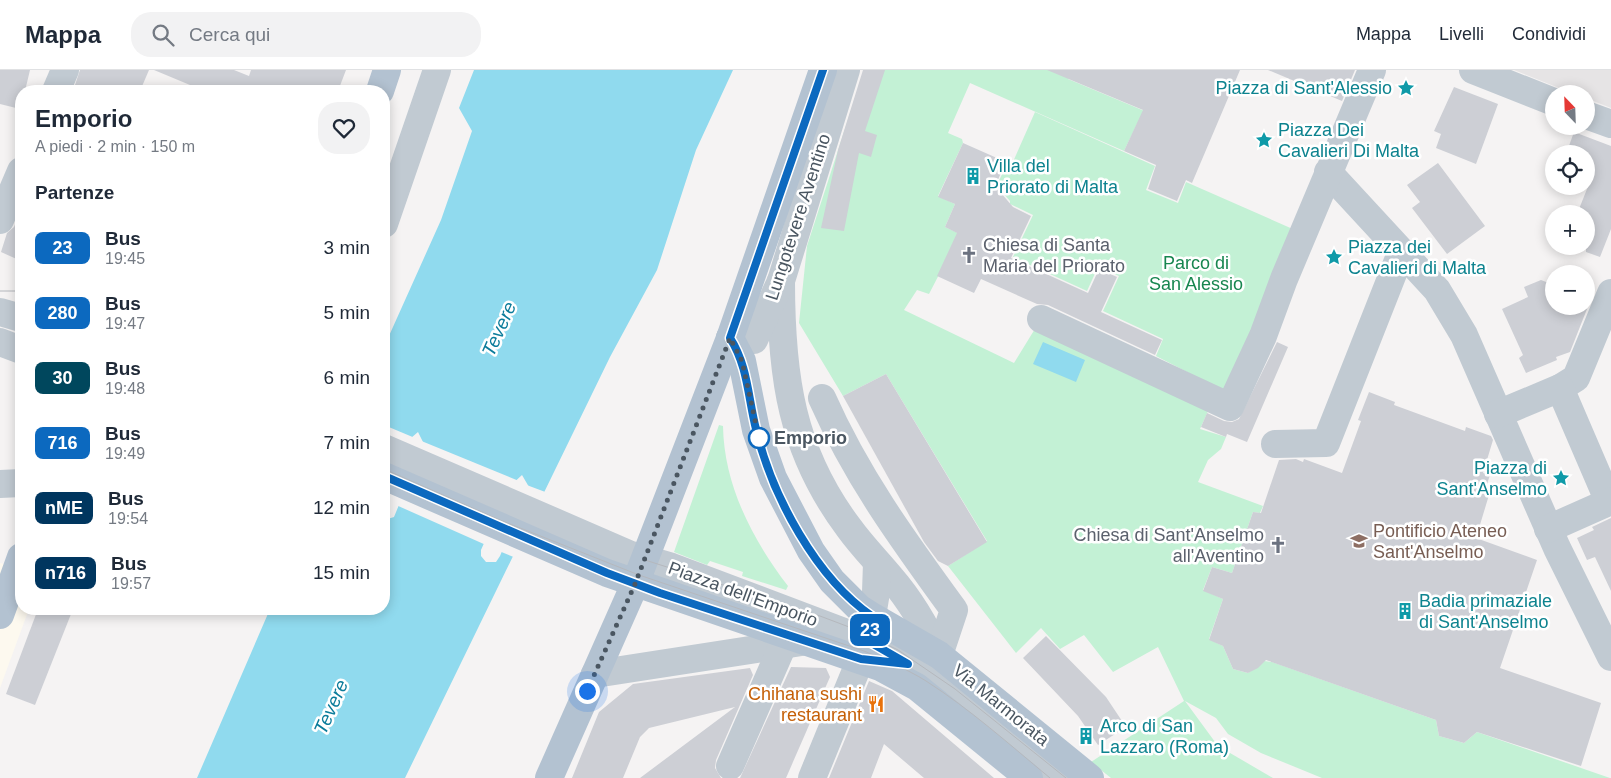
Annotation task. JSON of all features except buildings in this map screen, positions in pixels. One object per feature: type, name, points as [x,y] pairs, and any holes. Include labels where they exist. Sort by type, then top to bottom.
[{"type":"main road","points":[[382,85],[387,70]]},
{"type":"main road","name":"Lungotevere Aventino","points":[[549,778],[595,674],[631,575],[730,338],[823,70]]},
{"type":"main road","name":"Piazza dell'Emporio","points":[[730,338],[742,361],[761,448],[785,505],[811,552],[832,581],[860,608],[867,639]]},
{"type":"main road","points":[[390,478],[590,551],[631,575]]},
{"type":"main road","points":[[0,615],[15,574]]},
{"type":"main road","name":"Piazza dell'Emporio","points":[[631,575],[796,643],[867,639],[908,660]]},
{"type":"main road","name":"Piazza dell'Emporio","points":[[867,639],[908,660]]},
{"type":"main road","name":"Via Marmorata","points":[[908,660],[939,655],[1078,777]]},
{"type":"main road","points":[[908,660],[937,702],[1030,778]]},
{"type":"street","points":[[59,85],[65,70]]},
{"type":"street","points":[[390,207],[437,70]]},
{"type":"street","name":"Lungotevere Aventino","points":[[730,338],[754,340],[781,282],[846,70]]},
{"type":"street","points":[[1473,70],[1545,98]]},
{"type":"street","points":[[1042,319],[1230,407],[1263,336],[1328,172],[1370,74]]},
{"type":"street","points":[[1595,118],[1611,124]]},
{"type":"street","points":[[1328,172],[1437,290],[1450,309],[1464,334],[1548,529],[1611,657]]},
{"type":"street","points":[[0,220],[15,185]]},
{"type":"street","points":[[1275,444],[1326,443],[1401,253]]},
{"type":"street","points":[[781,282],[786,385],[800,436],[823,488],[849,528],[915,611],[939,655]]},
{"type":"street","points":[[1498,414],[1560,388],[1576,378],[1611,293]]},
{"type":"street","points":[[0,342],[15,348]]},
{"type":"street","points":[[1548,529],[1610,501],[1560,388]]},
{"type":"street","points":[[822,398],[842,443],[884,512],[954,610],[939,655]]},
{"type":"street","points":[[390,451],[590,551]]},
{"type":"street","points":[[0,484],[15,483]]},
{"type":"street","points":[[812,778],[867,639],[877,563]]},
{"type":"street","name":"Piazza dell'Emporio","points":[[631,575],[672,567],[867,639]]},
{"type":"street","points":[[730,766],[796,643]]},
{"type":"street","name":"Piazza dell'Emporio","points":[[595,674],[796,643]]},
{"type":"street","name":"Via Marmorata","points":[[908,660],[950,691],[1078,777]]},
{"type":"shaded area","points":[[1514,70],[1611,70],[1611,108],[1595,102],[1595,85],[1552,85]]},
{"type":"shaded area","points":[[0,563],[15,567],[15,615],[27,615],[0,688]]},
{"type":"green space","points":[[864,70],[1071,70],[1068,79],[1166,120],[1137,124],[1124,151],[970,83],[948,133],[962,139],[963,143],[938,196],[955,204],[945,227],[960,234],[929,294],[917,290],[904,310],[1014,363],[1041,319],[1209,409],[1200,429],[1226,437],[1221,449],[1208,460],[1198,482],[1263,506],[1260,513],[1253,512],[1232,573],[1212,567],[1203,590],[1223,599],[1209,639],[1223,646],[1233,669],[1248,673],[1264,661],[1272,662],[1436,720],[1439,736],[1464,743],[1477,732],[1610,778],[1322,778],[1261,753],[1228,734],[1216,718],[1185,701],[1218,746],[1273,778],[1111,778],[1091,762],[1184,701],[1158,647],[1113,672],[1084,635],[1060,649],[1041,628],[1016,653],[948,566],[987,541],[886,374],[843,396],[799,323],[807,246]]},
{"type":"green space","name":"Parco di San Alessio","points":[[1035,112],[1155,166],[1146,190],[1178,203],[1186,182],[1295,230],[1224,391],[1156,356],[1163,339],[1103,311],[1119,276],[1098,267],[1087,291],[1013,257],[1033,215],[1010,204],[1010,201],[1003,193],[993,193],[1008,162],[1012,164]]},
{"type":"green space","points":[[719,425],[723,426],[729,469],[742,510],[763,549],[788,586],[786,590],[742,576],[743,572],[710,561],[707,565],[674,552]]},
{"type":"water","name":"Tevere","points":[[474,70],[733,70],[696,150],[657,270],[610,357],[405,778],[197,778],[267,615],[390,615],[390,518],[394,517],[424,444],[418,432],[404,444],[390,477],[390,334],[441,220],[472,131],[459,108]],"holes":[[[522,475],[529,487],[496,562],[486,562],[481,556],[481,550],[509,487]]]},
{"type":"water","points":[[1043,342],[1085,360],[1076,382],[1033,364]]},
{"type":"pier","points":[[390,428],[415,438],[406,445],[390,480]]},
{"type":"pier","points":[[419,440],[519,481],[511,488],[486,545],[396,505],[421,444]]},
{"type":"pier","points":[[524,484],[548,493],[516,558],[499,551],[526,487]]},
{"type":"tram line","points":[[0,291],[15,291]]},
{"type":"tram line","points":[[390,472],[500,520],[639,575],[864,651],[896,665],[926,681],[958,703],[1050,778]]},
{"type":"tram line","points":[[645,560],[820,616],[857,630],[898,650],[955,689],[1066,778]]},
{"type":"bus line","name":"23","points":[[390,479],[607,573],[660,593],[808,640],[861,659],[908,664],[868,641],[873,617],[841,592],[832,581],[811,552],[785,505],[761,448],[742,361],[737,348],[730,338],[823,70]]},
{"type":"place","name":"Piazza di Sant'Alessio","points":[[1406,88]]},
{"type":"place","name":"Piazza Dei Cavalieri Di Malta","points":[[1264,140]]},
{"type":"place","name":"Villa del Priorato di Malta","points":[[973,176]]},
{"type":"place","name":"Chiesa di Santa Maria del Priorato","points":[[969,255]]},
{"type":"place","name":"Piazza dei Cavalieri di Malta","points":[[1334,257]]},
{"type":"place","name":"Emporio","points":[[759,438]]},
{"type":"place","name":"Piazza di Sant'Anselmo","points":[[1561,478]]},
{"type":"place","name":"Pontificio Ateneo Sant'Anselmo","points":[[1359,541]]},
{"type":"place","name":"Chiesa di Sant'Anselmo all'Aventino","points":[[1278,545]]},
{"type":"place","name":"Badia primaziale di Sant'Anselmo","points":[[1405,611]]},
{"type":"place","name":"Chihana sushi restaurant","points":[[876,704]]},
{"type":"place","name":"Arco di San Lazzaro (Roma)","points":[[1086,736]]},
{"type":"route","points":[[587,691],[635,584],[730,338],[737,348],[742,361],[759,438]]}]
